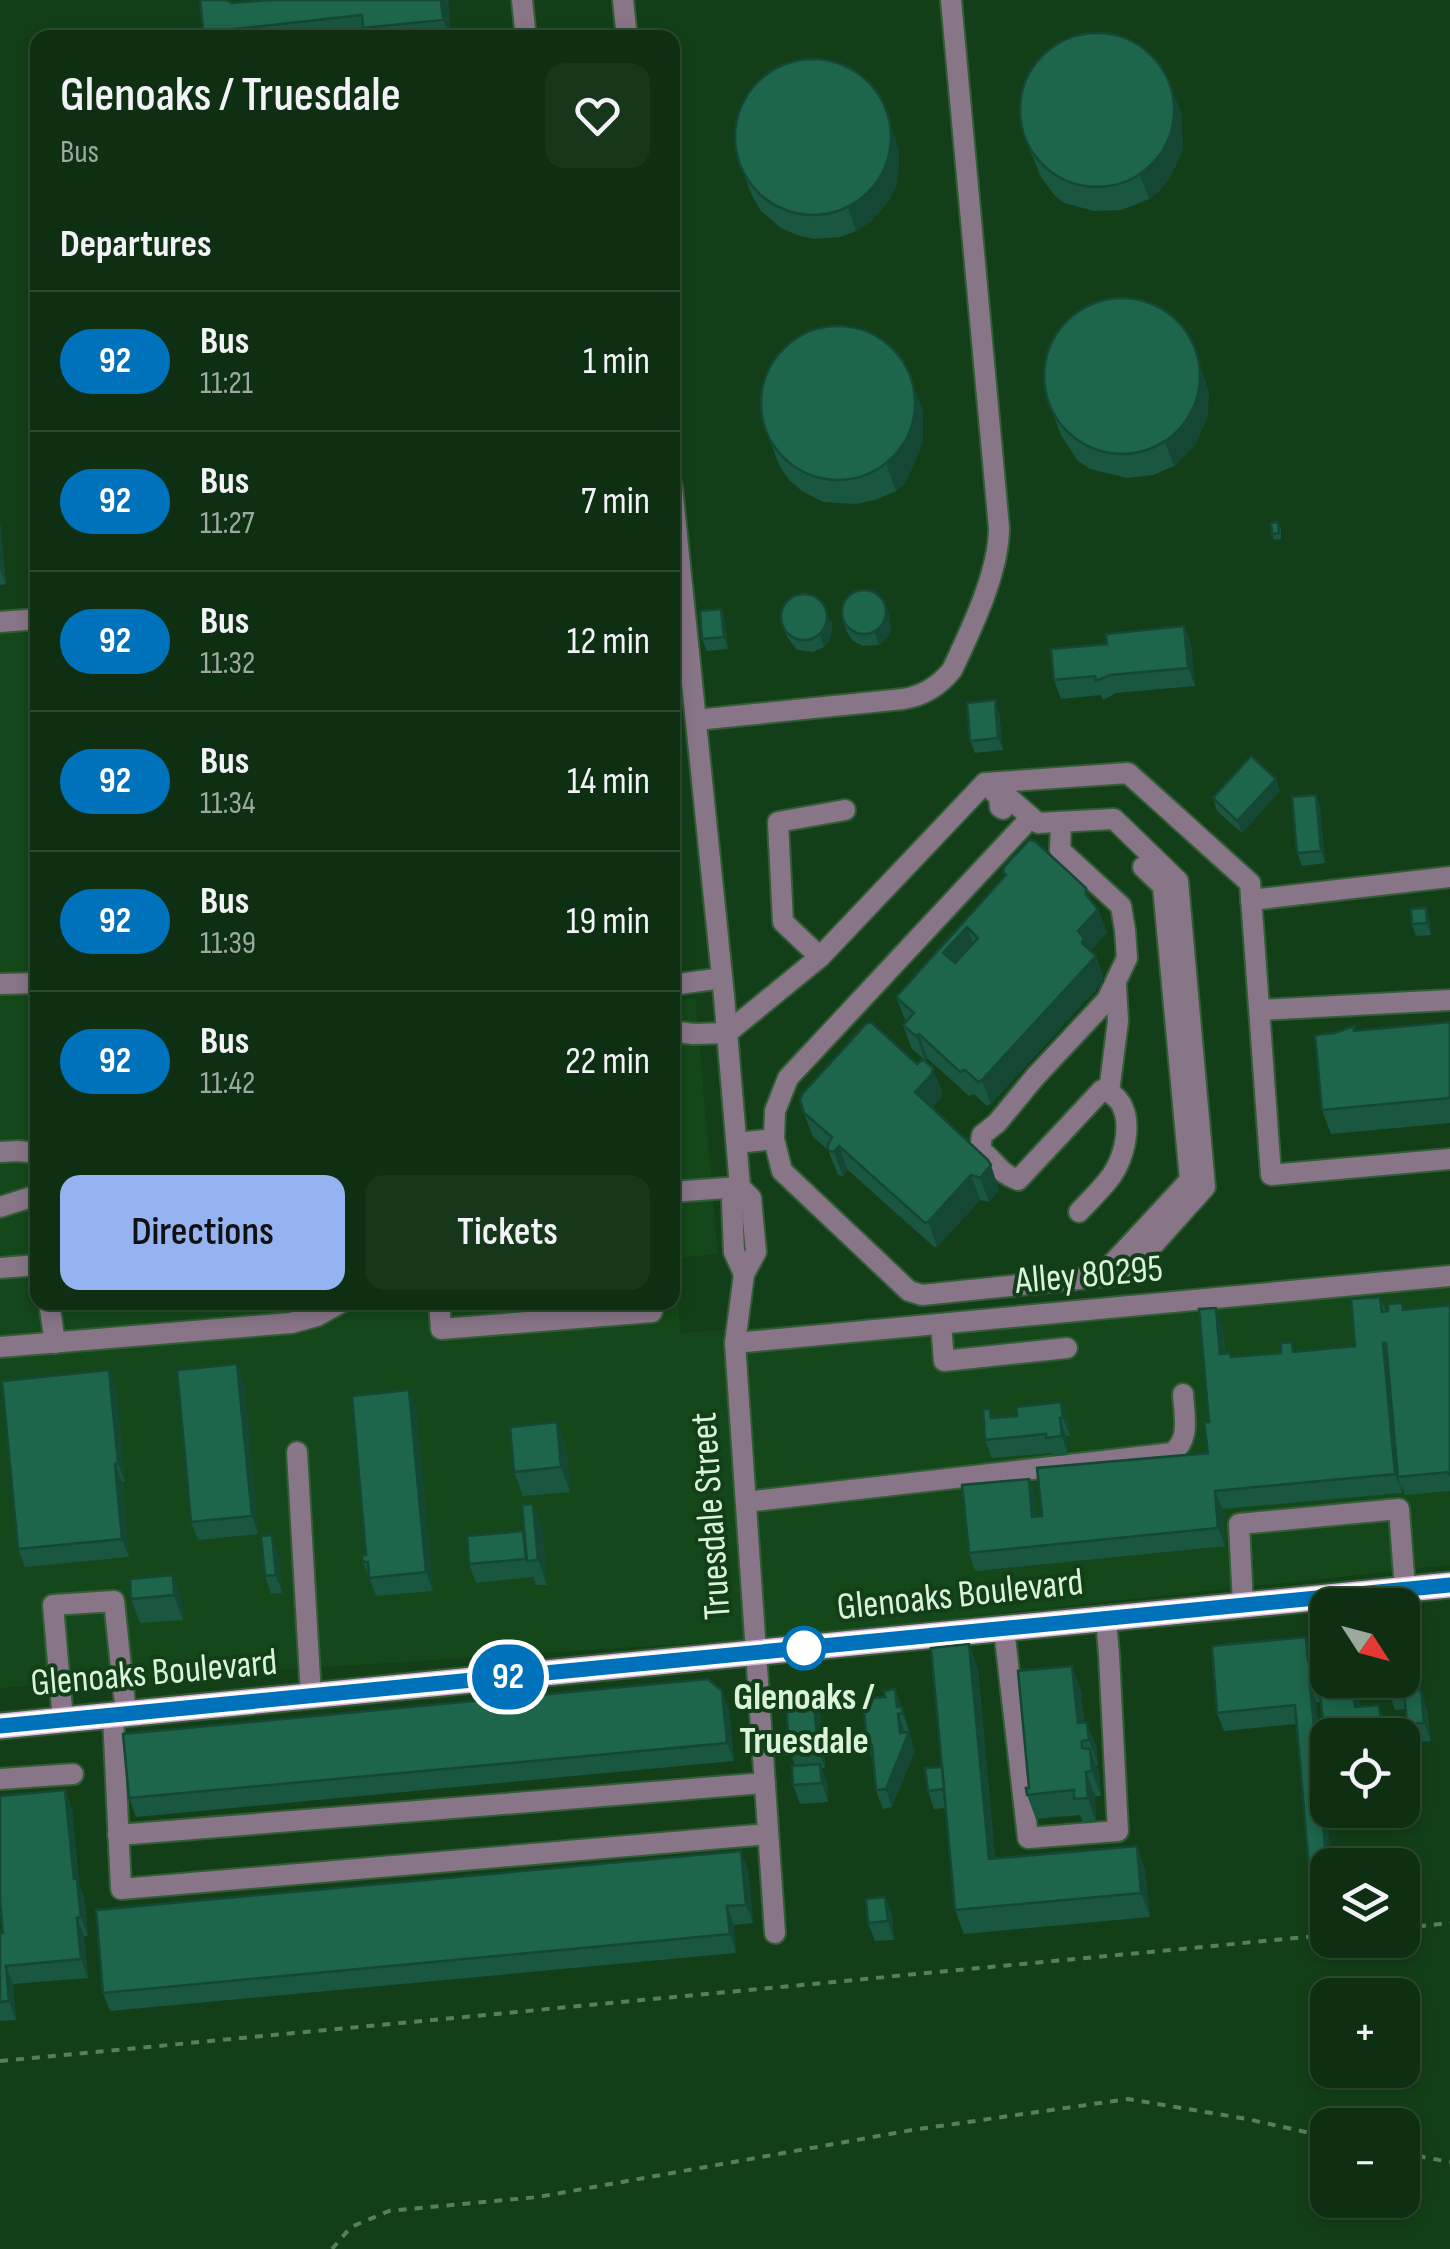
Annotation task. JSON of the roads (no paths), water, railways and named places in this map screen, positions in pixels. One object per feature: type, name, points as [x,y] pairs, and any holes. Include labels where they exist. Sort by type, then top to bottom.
[{"type":"main road","name":"Glenoaks Boulevard","points":[[1420,1588],[1450,1585]]},
{"type":"main road","name":"Glenoaks Boulevard","points":[[0,1726],[1310,1598]]},
{"type":"street","points":[[522,0],[525,30]]},
{"type":"street","points":[[623,0],[626,30]]},
{"type":"street","points":[[696,720],[920,695],[952,670],[993,571],[999,528],[950,0]]},
{"type":"street","points":[[680,565],[740,1186],[680,1191]]},
{"type":"street","points":[[0,622],[30,619]]},
{"type":"street","points":[[680,1032],[728,1033],[820,956],[992,790],[1128,772],[1250,883],[1271,1174],[1450,1159]]},
{"type":"street","points":[[992,790],[1000,807],[1034,835],[1114,819],[1178,881],[1205,1187],[1126,1274],[922,1295],[909,1291],[782,1171],[774,1139],[775,1110],[788,1078],[1022,826]]},
{"type":"street","points":[[992,790],[1009,798],[1038,823],[1061,828]]},
{"type":"street","points":[[820,956],[784,922],[778,822],[845,810]]},
{"type":"street","points":[[1061,828],[1060,850],[1121,906],[1127,958],[1108,1000],[982,1135],[980,1150],[992,1158],[1005,1176],[1018,1180],[1102,1090],[1109,1092],[1120,1099],[1126,1111],[1123,1153],[1112,1175],[1079,1212]]},
{"type":"street","points":[[1251,900],[1450,877]]},
{"type":"street","points":[[680,984],[722,978]]},
{"type":"street","points":[[0,984],[30,983]]},
{"type":"street","points":[[1109,1092],[1118,1021],[1116,983]]},
{"type":"street","points":[[1260,1010],[1450,1000]]},
{"type":"street","points":[[737,1143],[774,1139]]},
{"type":"street","points":[[0,1152],[30,1152]]},
{"type":"street","name":"Truesdale Street","points":[[740,1186],[732,1201],[734,1252],[744,1274],[735,1343],[776,1933]]},
{"type":"street","points":[[0,1208],[30,1198]]},
{"type":"street","points":[[0,1268],[30,1266]]},
{"type":"street","name":"Alley 80295","points":[[735,1343],[1450,1276]]},
{"type":"street","points":[[51,1310],[54,1343]]},
{"type":"street","points":[[0,1347],[291,1323],[328,1310]]},
{"type":"street","points":[[440,1310],[441,1329],[652,1310]]},
{"type":"street","points":[[941,1324],[944,1361],[1067,1348]]},
{"type":"street","points":[[746,1502],[1172,1454],[1182,1446],[1186,1435],[1183,1394]]},
{"type":"street","points":[[297,1452],[311,1696]]},
{"type":"street","points":[[1243,1604],[1239,1524],[1398,1508],[1405,1588]]},
{"type":"street","points":[[62,1720],[53,1605],[114,1601],[121,1889],[768,1834]]},
{"type":"street","points":[[1004,1628],[1028,1838],[1118,1831],[1106,1619]]},
{"type":"street","points":[[0,1779],[72,1774]]},
{"type":"street","points":[[118,1834],[765,1783]]},
{"type":"place","name":"Glenoaks / Truesdale","points":[[804,1648]]}]
